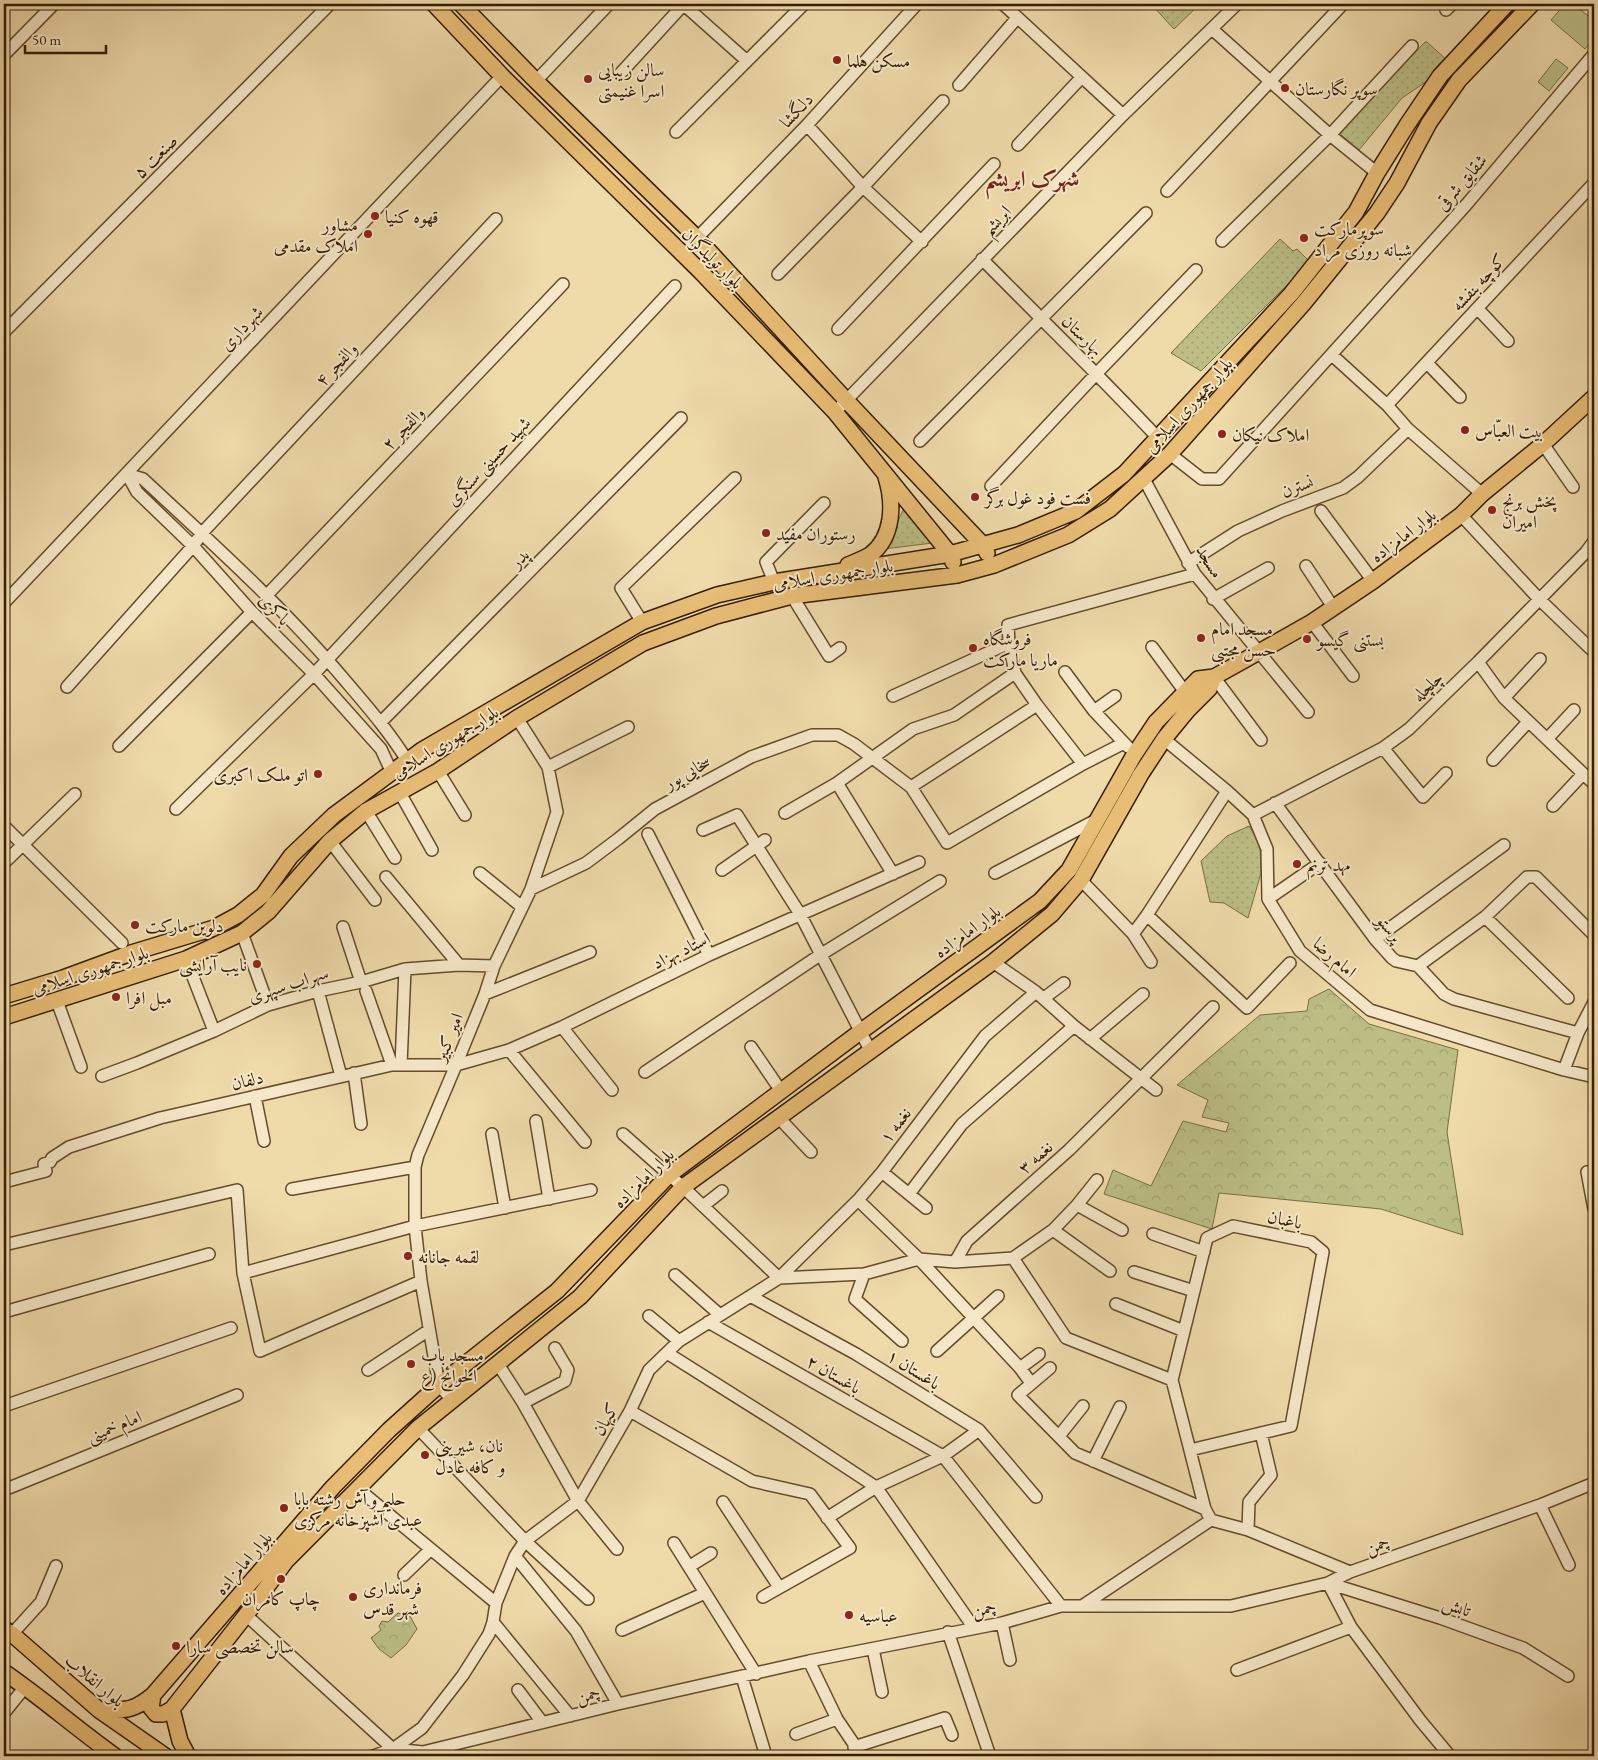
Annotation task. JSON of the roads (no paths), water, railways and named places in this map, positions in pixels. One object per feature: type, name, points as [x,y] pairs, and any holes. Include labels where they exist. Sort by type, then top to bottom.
[{"type":"main road","name":"بلوار تولیدگران","points":[[434,4],[502,76],[700,271],[835,412],[884,470],[950,554],[957,575]]},
{"type":"main road","name":"بلوار تولیدگران","points":[[461,4],[536,81],[697,238],[983,545],[994,565]]},
{"type":"main road","name":"بلوار جمهوری اسلامی","points":[[4,996],[63,978],[131,953],[214,928],[238,915],[263,895],[291,856],[334,814],[392,774],[422,750],[642,622],[717,596],[774,582],[950,554],[1018,535],[1076,511],[1124,474],[1291,294],[1356,212],[1377,173],[1440,76],[1507,4]]},
{"type":"main road","name":"بلوار جمهوری اسلامی","points":[[4,1017],[186,959],[242,933],[268,912],[330,841],[366,810],[438,771],[517,718],[643,642],[716,616],[792,596],[957,575],[994,565],[1068,535],[1110,508],[1170,454],[1303,304],[1377,214],[1430,122],[1459,80],[1532,4]]},
{"type":"main road","points":[[1291,294],[1303,304]]},
{"type":"main road","name":"بلوار امامزاده","points":[[99,1710],[126,1710],[140,1706],[153,1695],[334,1487],[389,1430],[439,1385],[557,1291],[669,1175],[860,1032],[1040,901],[1068,870],[1098,819],[1129,749],[1198,679],[1214,677],[1259,652],[1312,622],[1373,581],[1461,515],[1482,494],[1543,444],[1594,397]]},
{"type":"main road","points":[[830,573],[870,555],[879,546],[888,532],[891,492],[884,470]]},
{"type":"main road","name":"بلوار امامزاده","points":[[172,1709],[286,1561],[357,1488],[418,1428],[580,1297],[684,1187],[993,962],[1052,914],[1082,880],[1141,774],[1164,739],[1187,711],[1209,689],[1214,677]]},
{"type":"main road","points":[[422,750],[438,771]]},
{"type":"main road","points":[[63,978],[64,999]]},
{"type":"main road","name":"بلوار انقلاب","points":[[8,1631],[99,1710],[165,1756]]},
{"type":"main road","points":[[4,1672],[25,1686],[76,1728],[115,1756]]},
{"type":"main road","points":[[153,1695],[151,1708],[156,1714],[163,1714],[172,1709],[180,1741],[188,1756]]},
{"type":"main road","points":[[76,1728],[96,1756]]},
{"type":"street","points":[[4,55],[54,4]]},
{"type":"street","name":"صنعت ۵","points":[[4,332],[330,4]]},
{"type":"street","points":[[536,81],[609,4]]},
{"type":"street","points":[[618,75],[683,4],[747,61]]},
{"type":"street","points":[[676,132],[804,4]]},
{"type":"street","name":"دلگشا","points":[[697,238],[807,125],[917,4]]},
{"type":"street","points":[[1003,4],[1123,115]]},
{"type":"street","name":"ابریشم","points":[[835,412],[1123,115],[1237,4]]},
{"type":"street","points":[[1167,191],[1343,4]]},
{"type":"street","points":[[959,86],[1018,18]]},
{"type":"street","points":[[1212,29],[1269,82],[1377,173]]},
{"type":"street","points":[[1222,241],[1330,135],[1412,46]]},
{"type":"street","name":"شقایق شرقی","points":[[1170,454],[1202,479],[1218,479],[1466,205],[1594,54]]},
{"type":"street","name":"شهرداری","points":[[4,603],[502,76]]},
{"type":"street","points":[[1018,145],[1082,78]]},
{"type":"street","points":[[778,274],[863,188],[943,101]]},
{"type":"street","points":[[807,125],[863,188],[922,242]]},
{"type":"street","points":[[838,329],[994,164]]},
{"type":"street","name":"کوچه بنفشه","points":[[1387,405],[1593,187]]},
{"type":"street","points":[[920,441],[1146,213]]},
{"type":"street","name":"والفجر ۴","points":[[67,686],[193,546],[202,533],[496,218]]},
{"type":"street","name":"بهارستان","points":[[982,259],[1158,438]]},
{"type":"street","points":[[991,486],[1096,373],[1196,270]]},
{"type":"street","name":"والفجر ۲","points":[[267,595],[564,284]]},
{"type":"street","name":"شهید حسینی سنگری","points":[[176,809],[314,674],[674,286]]},
{"type":"street","points":[[1478,309],[1508,341]]},
{"type":"street","points":[[1332,354],[1387,405],[1408,429],[1482,494]]},
{"type":"street","points":[[1427,363],[1460,397]]},
{"type":"street","name":"پدر","points":[[381,722],[681,418]]},
{"type":"street","name":"نسترن","points":[[1188,563],[1238,531],[1299,504],[1343,488],[1358,477],[1408,429]]},
{"type":"street","points":[[1543,444],[1573,487]]},
{"type":"street","points":[[127,474],[143,479],[267,595],[327,659],[381,722],[408,762]]},
{"type":"street","name":"باکری","points":[[127,474],[137,492],[193,546],[252,612],[314,674],[381,749],[392,774]]},
{"type":"street","points":[[642,622],[621,588],[735,478]]},
{"type":"street","name":"مسجد","points":[[1144,479],[1195,574],[1308,712]]},
{"type":"street","points":[[774,582],[766,562],[824,503]]},
{"type":"street","points":[[1321,511],[1373,581]]},
{"type":"street","points":[[1461,515],[1540,599],[1594,652]]},
{"type":"street","name":"چلچله","points":[[1253,815],[1383,748],[1409,729],[1540,599],[1586,552],[1594,541]]},
{"type":"street","points":[[1586,552],[1594,560]]},
{"type":"street","points":[[1306,566],[1334,607]]},
{"type":"street","points":[[1213,598],[1268,568]]},
{"type":"street","points":[[1083,764],[1037,705],[1015,673],[1009,643],[1008,626],[1195,574]]},
{"type":"street","points":[[792,596],[829,656],[840,648]]},
{"type":"street","points":[[119,746],[252,612]]},
{"type":"street","points":[[1312,622],[1353,676]]},
{"type":"street","points":[[893,696],[1009,643]]},
{"type":"street","points":[[1152,647],[1184,692]]},
{"type":"street","points":[[1504,698],[1540,659]]},
{"type":"street","points":[[1478,662],[1504,698],[1547,740],[1590,776],[1553,806]]},
{"type":"street","points":[[1037,705],[911,787],[947,843],[1083,764],[1129,749],[1094,711],[1065,672]]},
{"type":"street","points":[[785,813],[837,783],[871,757],[913,729],[954,715],[1015,673]]},
{"type":"street","points":[[1214,677],[1260,740]]},
{"type":"street","points":[[1094,711],[1115,696]]},
{"type":"street","points":[[1547,740],[1574,710]]},
{"type":"street","name":"امیر کبیر","points":[[439,1385],[421,1281],[415,1226],[415,1167],[418,1155],[485,994],[494,966],[531,889],[557,812],[548,767],[517,718]]},
{"type":"street","points":[[1493,760],[1528,722]]},
{"type":"street","points":[[548,767],[628,727]]},
{"type":"street","name":"سخایی پور","points":[[531,889],[586,863],[655,809],[751,757],[812,735],[838,735],[854,744],[911,787]]},
{"type":"street","points":[[381,749],[391,749],[394,739]]},
{"type":"street","points":[[1164,739],[1253,815],[1267,849],[1268,899]]},
{"type":"street","points":[[1383,748],[1423,797],[1446,773]]},
{"type":"street","points":[[438,771],[465,815]]},
{"type":"street","points":[[837,783],[893,874]]},
{"type":"street","points":[[1132,934],[1227,791]]},
{"type":"street","points":[[400,793],[432,850]]},
{"type":"street","points":[[4,863],[74,794]]},
{"type":"street","name":"پرستو","points":[[1275,803],[1375,939],[1396,961],[1418,966]]},
{"type":"street","points":[[366,810],[395,858]]},
{"type":"street","points":[[703,830],[737,815],[760,842],[800,914],[870,1050]]},
{"type":"street","points":[[995,873],[1098,819]]},
{"type":"street","points":[[4,826],[122,943]]},
{"type":"street","points":[[648,834],[709,955]]},
{"type":"street","points":[[330,841],[375,900]]},
{"type":"street","points":[[722,870],[760,842]]},
{"type":"street","points":[[1375,939],[1504,845]]},
{"type":"street","name":"استاد بهزاد","points":[[456,1065],[509,1050],[562,1027],[709,955],[919,862]]},
{"type":"street","points":[[1268,899],[1320,863]]},
{"type":"street","points":[[480,873],[522,907]]},
{"type":"street","points":[[1578,1033],[1454,1000],[1444,994],[1418,966],[1485,917],[1527,877],[1532,876],[1536,877],[1594,935]]},
{"type":"street","points":[[386,877],[459,965]]},
{"type":"street","points":[[1082,880],[1132,934],[1151,962]]},
{"type":"street","points":[[645,1072],[820,955],[940,881]]},
{"type":"street","name":"امام رضا","points":[[1268,899],[1300,951],[1370,1010],[1564,1070],[1594,1077]]},
{"type":"street","points":[[1147,914],[1246,1008],[1290,963]]},
{"type":"street","points":[[1485,917],[1568,998]]},
{"type":"street","points":[[343,927],[364,986],[396,1065]]},
{"type":"street","points":[[242,933],[268,1005]]},
{"type":"street","points":[[485,994],[590,952]]},
{"type":"street","points":[[186,959],[214,1031]]},
{"type":"street","points":[[993,962],[1040,995],[1074,1026],[1156,1090]]},
{"type":"street","name":"سهراب سپهری","points":[[102,1076],[214,1031],[268,1005],[318,991],[364,986],[405,969],[459,965],[494,966]]},
{"type":"street","points":[[396,1065],[405,969]]},
{"type":"street","name":"نغمه ۱","points":[[780,1278],[858,1200],[882,1172],[985,1036],[1040,995],[1064,983]]},
{"type":"street","points":[[318,991],[341,1076]]},
{"type":"street","points":[[1090,1039],[1143,994]]},
{"type":"street","points":[[64,999],[81,1067]]},
{"type":"street","points":[[1564,1070],[1578,1033],[1594,1002]]},
{"type":"street","name":"نغمه ۳","points":[[955,1262],[967,1241],[1069,1150],[1213,1007]]},
{"type":"street","points":[[909,1194],[962,1124],[1074,1026]]},
{"type":"street","points":[[562,1027],[612,1090]]},
{"type":"street","points":[[751,1047],[781,1091]]},
{"type":"street","points":[[509,1050],[585,1142]]},
{"type":"street","name":"دلفان","points":[[4,1182],[46,1170],[44,1164],[50,1162],[52,1158],[69,1147],[160,1118],[396,1065],[456,1065]]},
{"type":"street","points":[[354,1073],[361,1124]]},
{"type":"street","points":[[254,1096],[264,1142]]},
{"type":"street","points":[[779,1118],[811,1152]]},
{"type":"street","points":[[536,1121],[549,1199]]},
{"type":"street","points":[[492,1134],[505,1208]]},
{"type":"street","points":[[623,1134],[684,1187],[780,1278],[864,1274],[919,1259],[955,1262],[1013,1258],[1053,1230],[1077,1205],[1097,1180]]},
{"type":"street","points":[[292,1189],[415,1167]]},
{"type":"street","points":[[882,1172],[926,1208]]},
{"type":"street","points":[[1587,1172],[1594,1209]]},
{"type":"street","points":[[4,1245],[237,1190],[243,1273],[260,1351],[421,1281]]},
{"type":"street","points":[[243,1273],[415,1226],[590,1190]]},
{"type":"street","points":[[703,1206],[722,1191]]},
{"type":"street","points":[[858,1200],[919,1259],[975,1318],[1031,1383]]},
{"type":"street","points":[[1077,1205],[1122,1230]]},
{"type":"street","name":"باغبان","points":[[1190,1450],[1291,1426],[1323,1252],[1311,1242],[1233,1226],[1207,1238],[1172,1380],[1190,1450],[1206,1509],[1211,1520]]},
{"type":"street","points":[[1053,1230],[1110,1271]]},
{"type":"street","points":[[1153,1234],[1204,1252]]},
{"type":"street","points":[[4,1312],[209,1254]]},
{"type":"street","points":[[1013,1258],[1066,1338],[1172,1380]]},
{"type":"street","points":[[1134,1272],[1194,1291]]},
{"type":"street","points":[[864,1274],[855,1299],[902,1340]]},
{"type":"street","points":[[675,1275],[720,1315]]},
{"type":"street","name":"کیهان","points":[[393,1749],[422,1728],[463,1675],[489,1634],[496,1603],[515,1556],[525,1541],[578,1501],[630,1411],[649,1370],[679,1342],[780,1278]]},
{"type":"street","name":"باغستان ۱","points":[[752,1296],[856,1354],[979,1430],[1036,1497]]},
{"type":"street","points":[[937,1350],[998,1296]]},
{"type":"street","points":[[1116,1304],[1184,1331]]},
{"type":"street","points":[[649,1316],[679,1342]]},
{"type":"street","name":"باغستان ۲","points":[[708,1322],[943,1456]]},
{"type":"street","points":[[4,1406],[231,1328]]},
{"type":"street","points":[[368,1370],[429,1330]]},
{"type":"street","points":[[523,1403],[565,1381],[568,1370],[555,1348]]},
{"type":"street","points":[[667,1353],[794,1433],[876,1488],[974,1628]]},
{"type":"street","points":[[1020,1368],[1039,1354]]},
{"type":"street","points":[[498,1364],[523,1403],[578,1501],[617,1549]]},
{"type":"street","points":[[1050,1368],[1018,1394],[1076,1453],[1206,1509]]},
{"type":"street","points":[[439,1385],[452,1400]]},
{"type":"street","name":"امام خمینی","points":[[4,1490],[237,1395]]},
{"type":"street","points":[[1059,1436],[1083,1406]]},
{"type":"street","points":[[1092,1461],[1120,1407]]},
{"type":"street","points":[[630,1411],[752,1481],[810,1494],[850,1548],[762,1597]]},
{"type":"street","points":[[418,1428],[525,1541],[588,1599]]},
{"type":"street","points":[[827,1518],[876,1488],[943,1456],[979,1430]]},
{"type":"street","points":[[1248,1530],[1249,1502],[1272,1474],[1262,1433]]},
{"type":"street","points":[[943,1456],[1061,1606]]},
{"type":"street","name":"چمن","points":[[374,1756],[393,1749],[425,1754],[542,1722],[618,1704],[810,1661],[948,1632],[1002,1623],[1061,1606],[1231,1606],[1328,1583],[1350,1572],[1540,1505],[1594,1483]]},
{"type":"street","points":[[357,1488],[496,1603]]},
{"type":"street","points":[[724,1502],[779,1587]]},
{"type":"street","points":[[1540,1505],[1569,1565]]},
{"type":"street","points":[[1082,1606],[1211,1520],[1248,1530],[1350,1572]]},
{"type":"street","points":[[674,1544],[690,1566],[756,1674]]},
{"type":"street","points":[[404,1575],[430,1550]]},
{"type":"street","points":[[690,1566],[711,1553]]},
{"type":"street","points":[[515,1556],[576,1632],[618,1704]]},
{"type":"street","points":[[8,1631],[41,1602],[56,1566]]},
{"type":"street","points":[[1328,1583],[1351,1627],[1420,1720],[1450,1756]]},
{"type":"street","name":"تابش","points":[[1328,1583],[1440,1618],[1523,1648],[1568,1676]]},
{"type":"street","points":[[622,1630],[705,1593]]},
{"type":"street","points":[[246,1615],[393,1749]]},
{"type":"street","points":[[493,1622],[570,1716]]},
{"type":"street","points":[[1002,1623],[1010,1660]]},
{"type":"street","points":[[1237,1670],[1351,1627]]},
{"type":"street","points":[[948,1632],[989,1756]]},
{"type":"street","points":[[873,1648],[882,1692]]},
{"type":"street","points":[[810,1661],[837,1719],[858,1752],[945,1718],[952,1735]]},
{"type":"street","points":[[742,1677],[766,1756]]},
{"type":"street","points":[[4,1713],[25,1686]]},
{"type":"street","points":[[518,1690],[542,1722]]},
{"type":"street","points":[[796,1734],[837,1719]]},
{"type":"place","name":"مسکن هلما","points":[[837,60]]},
{"type":"place","name":"سالن زیبایی اسرا غنیمتی","points":[[588,79]]},
{"type":"place","name":"سوپر نگارستان","points":[[1285,88]]},
{"type":"place","name":"قهوه کنیا","points":[[375,216]]},
{"type":"place","name":"مشاور املاک مقدمی","points":[[368,234]]},
{"type":"place","name":"سوپرمارکت شبانه روزی مراد","points":[[1304,238]]},
{"type":"place","name":"بیت العبّاس","points":[[1465,430]]},
{"type":"place","name":"املاک نیکان","points":[[1222,434]]},
{"type":"place","name":"فست فود غول برگر","points":[[975,497]]},
{"type":"place","name":"پخش برنج امیران","points":[[1492,510]]},
{"type":"place","name":"رستوران مفید","points":[[766,533]]},
{"type":"place","name":"مسجد امام حسن مجتبی","points":[[1201,638]]},
{"type":"place","name":"بستنی گیسو","points":[[1307,639]]},
{"type":"place","name":"فروشگاه ماریا مارکت","points":[[973,648]]},
{"type":"place","name":"اتو ملک اکبری","points":[[318,774]]},
{"type":"place","name":"مهد ترنم","points":[[1297,864]]},
{"type":"place","name":"دلوین مارکت","points":[[135,925]]},
{"type":"place","name":"نایب آرایشی","points":[[257,964]]},
{"type":"place","name":"مبل افرا","points":[[116,997]]},
{"type":"place","name":"لقمه جانانه","points":[[408,1256]]},
{"type":"place","name":"مسجد باب الحوائج (ع","points":[[411,1364]]},
{"type":"place","name":"نان، شیرینی و کافه عادل","points":[[425,1455]]},
{"type":"place","name":"حلیم و آش رشته بابا عبدی آشپزخانه مرکزی","points":[[284,1508]]},
{"type":"place","name":"چاپ کامران","points":[[281,1579]]},
{"type":"place","name":"فرمانداری شهر قدس","points":[[353,1597]]},
{"type":"place","name":"عباسیه","points":[[849,1615]]},
{"type":"place","name":"سالن تخصصی سارا","points":[[176,1646]]},
{"type":"district","name":"شهرک ابریشم","points":[[1032,178]]}]
